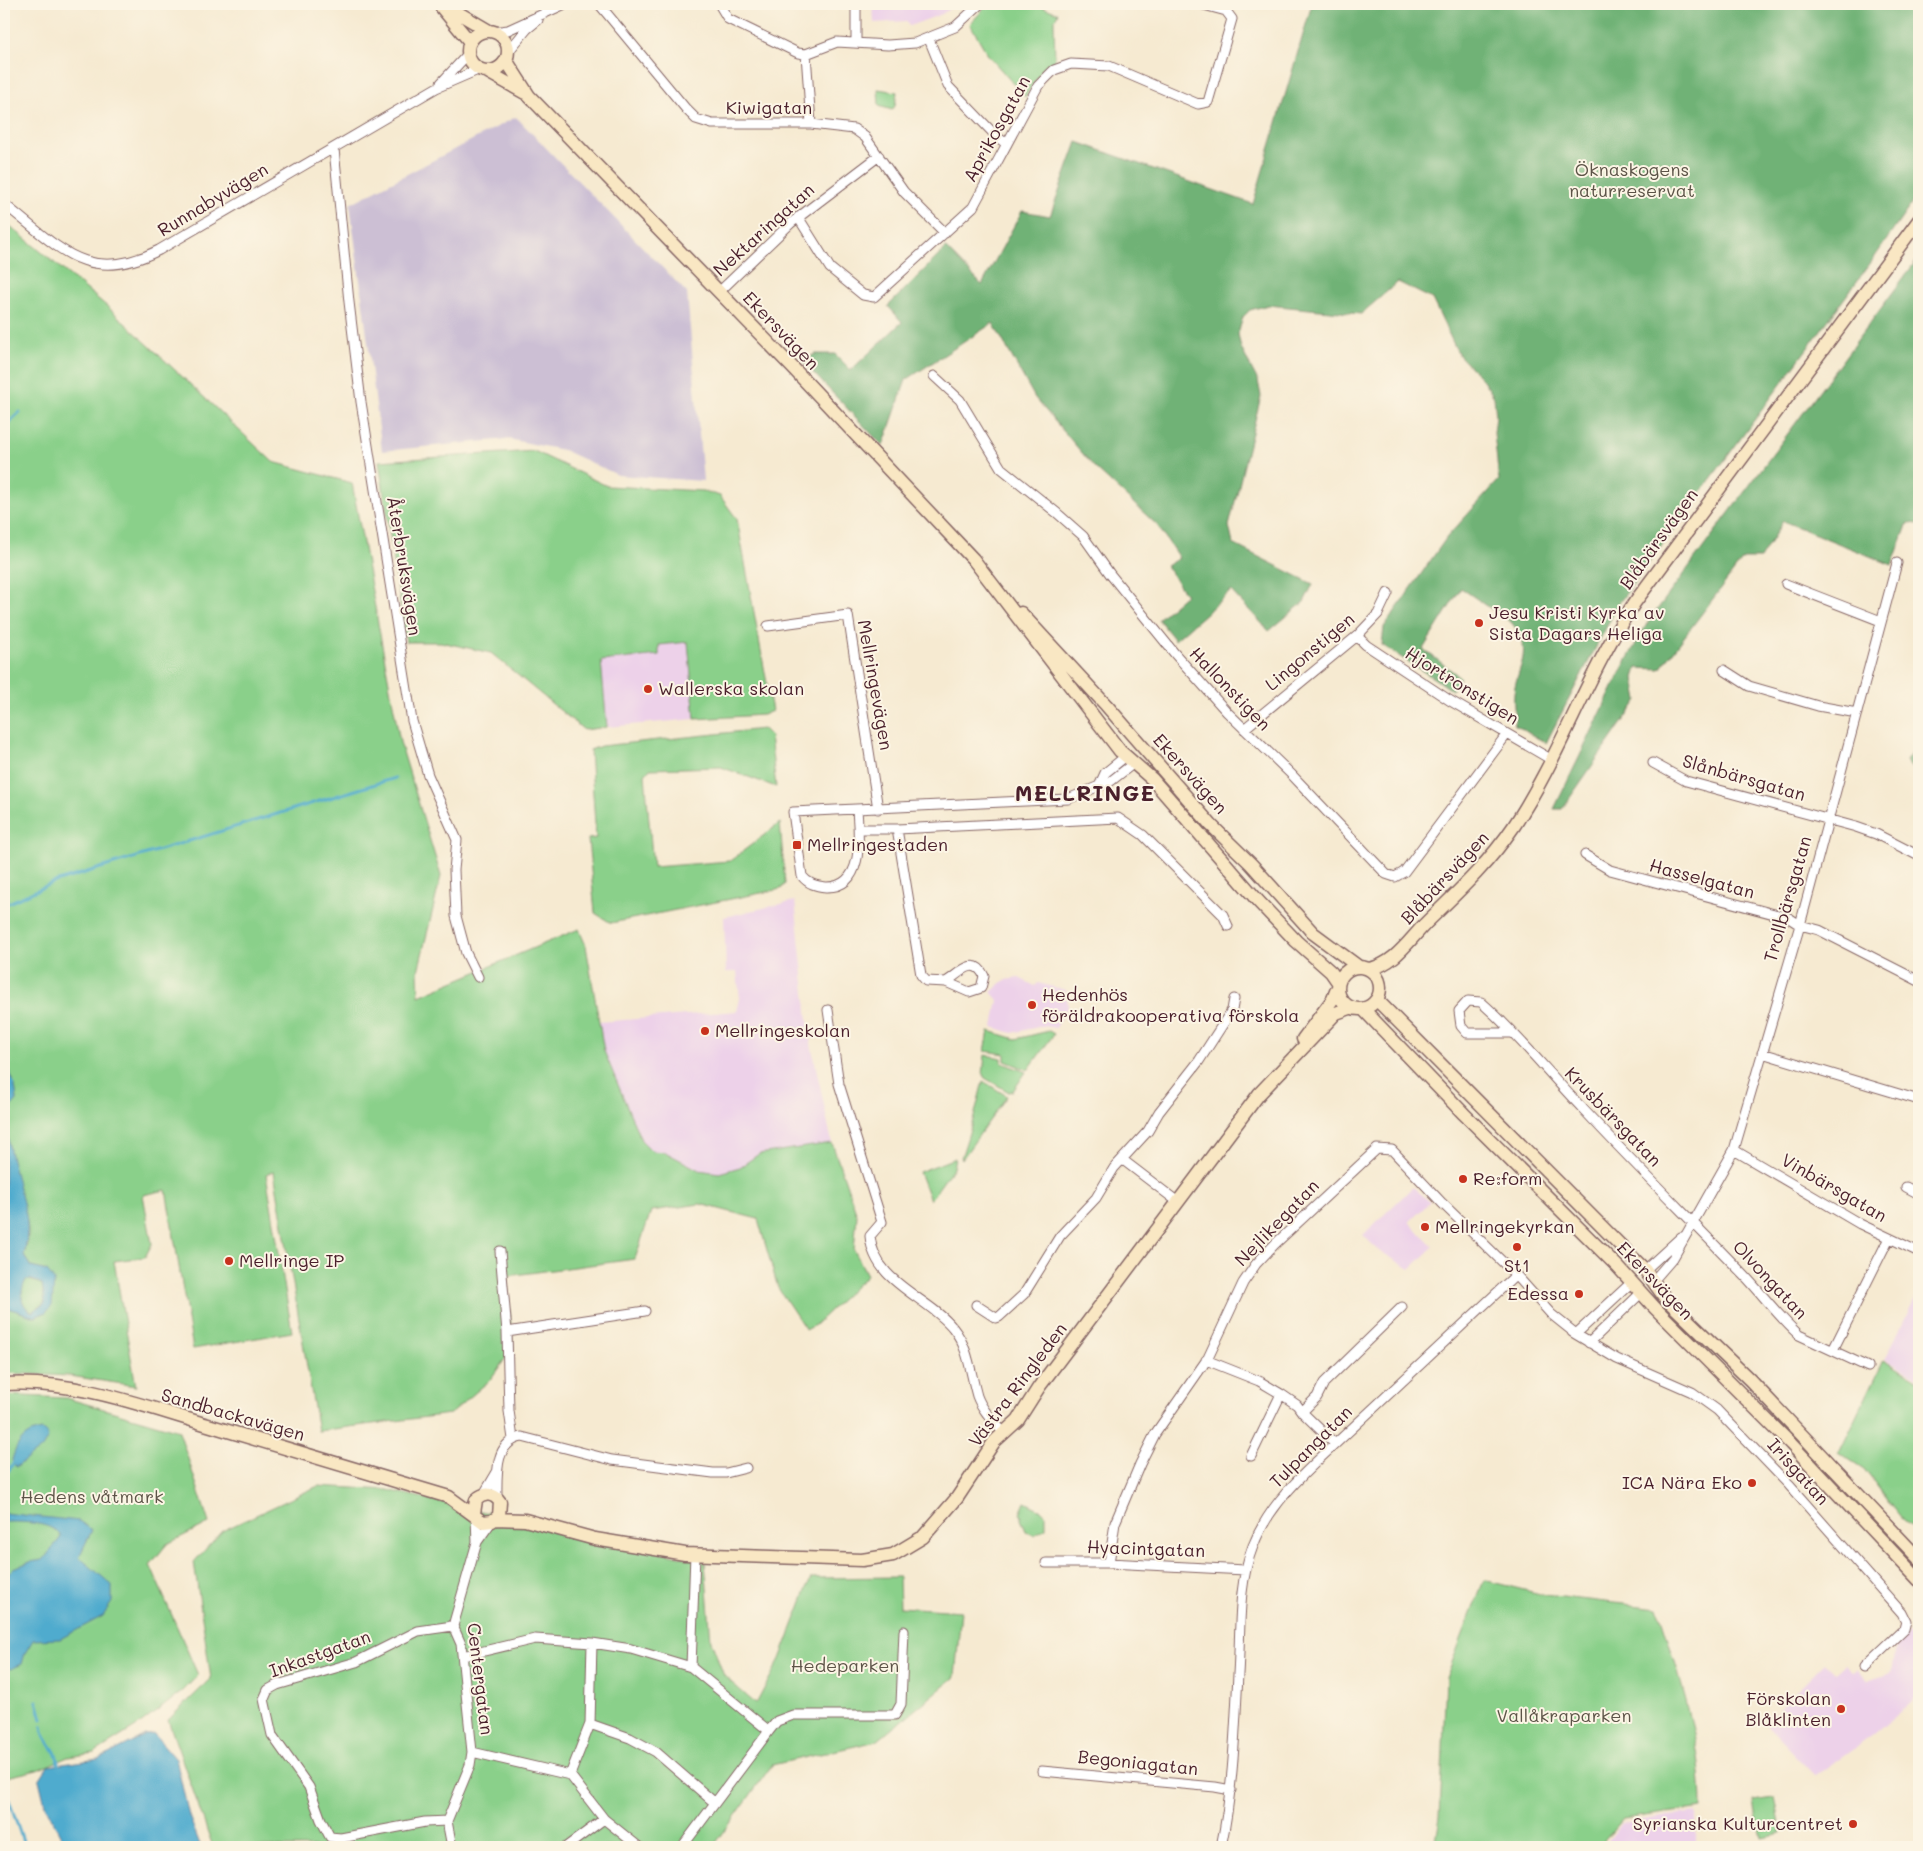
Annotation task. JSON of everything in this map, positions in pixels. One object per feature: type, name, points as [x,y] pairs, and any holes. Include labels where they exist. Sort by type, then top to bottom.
[{"type":"main road","points":[[439,4],[469,48],[472,63],[483,70],[498,68],[506,56],[505,42],[492,31],[443,4]]},
{"type":"main road","points":[[469,48],[477,34],[492,31]]},
{"type":"main road","name":"Ekersvägen","points":[[506,56],[528,96],[719,292],[973,559],[1105,732],[1130,760],[1171,800],[1258,901],[1296,941],[1331,972],[1338,986]]},
{"type":"main road","name":"Ekersvägen","points":[[483,70],[528,96]]},
{"type":"main road","name":"Blåbärsvägen","points":[[1378,995],[1392,960],[1473,878],[1514,827],[1552,760],[1597,663],[1635,602],[1919,220]]},
{"type":"main road","name":"Ekersvägen","points":[[1003,596],[1038,629],[1211,825],[1258,871],[1313,933],[1364,968]]},
{"type":"main road","points":[[1130,760],[1144,748]]},
{"type":"main road","name":"Blåbärsvägen","points":[[1364,968],[1392,960]]},
{"type":"main road","points":[[1364,968],[1377,977],[1378,995],[1357,1008],[1342,1002],[1338,986],[1344,972],[1364,968]]},
{"type":"main road","name":"Västra Ringleden","points":[[1310,1036],[1338,986]]},
{"type":"main road","name":"Ekersvägen","points":[[1378,995],[1451,1073],[1645,1270],[1665,1298],[1750,1380],[1919,1559]]},
{"type":"main road","name":"Ekersvägen","points":[[1357,1008],[1632,1282],[1797,1450],[1919,1580]]},
{"type":"main road","name":"Västra Ringleden","points":[[695,1554],[855,1560],[882,1558],[902,1551],[923,1537],[935,1525],[974,1474],[994,1442],[1018,1420],[1039,1387],[1274,1078],[1310,1036],[1336,1013],[1357,1008]]},
{"type":"main road","points":[[1632,1282],[1645,1270]]},
{"type":"main road","points":[[1641,1292],[1653,1281]]},
{"type":"main road","name":"Sandbackavägen","points":[[4,1384],[44,1385],[104,1395],[449,1497],[475,1515]]},
{"type":"main road","points":[[525,1520],[499,1500],[482,1495],[474,1504],[475,1515],[483,1522],[525,1520],[622,1544],[695,1554]]},
{"type":"main road","name":"Sandbackavägen","points":[[449,1497],[482,1495]]},
{"type":"main road","points":[[494,1520],[501,1512],[499,1500]]},
{"type":"street","points":[[492,31],[508,30],[565,4]]},
{"type":"street","name":"Kiwigatan","points":[[599,4],[686,110],[696,118],[719,125],[811,124],[858,130],[907,195],[945,233]]},
{"type":"street","points":[[719,4],[728,19],[798,53],[806,54],[837,42],[899,45],[929,39],[955,27],[980,4]]},
{"type":"street","points":[[856,4],[856,43]]},
{"type":"street","name":"Aprikosgatan","points":[[798,217],[827,265],[863,295],[870,298],[878,295],[973,207],[1041,81],[1049,73],[1065,65],[1109,66],[1198,104],[1205,104],[1209,99],[1232,22],[1229,13],[1200,4]]},
{"type":"street","points":[[506,56],[527,29],[554,8]]},
{"type":"street","points":[[929,39],[948,86],[997,137],[1007,144]]},
{"type":"street","name":"Runnabyvägen","points":[[436,88],[469,48]]},
{"type":"street","points":[[806,54],[811,124]]},
{"type":"street","name":"Runnabyvägen","points":[[4,204],[78,260],[107,265],[127,264],[159,250],[436,88],[483,70]]},
{"type":"street","name":"Återbruksvägen","points":[[334,149],[348,302],[361,402],[412,721],[415,738],[428,775],[457,840],[454,870],[456,916],[466,953],[478,977]]},
{"type":"street","name":"Nektaringatan","points":[[719,292],[798,217],[879,156]]},
{"type":"street","name":"Hallonstigen","points":[[934,376],[960,400],[1001,468],[1057,513],[1082,536],[1110,574],[1175,654],[1244,729],[1292,774],[1386,874],[1395,877],[1404,872],[1507,734]]},
{"type":"street","name":"Trollbärsgatan","points":[[1653,1281],[1673,1258],[1685,1233],[1734,1150],[1800,924],[1897,563]]},
{"type":"street","points":[[1786,584],[1881,620]]},
{"type":"street","name":"Lingonstigen","points":[[1244,729],[1357,636],[1378,614],[1388,593]]},
{"type":"street","name":"Mellringevägen","points":[[768,626],[848,615],[878,809]]},
{"type":"street","name":"Hjortronstigen","points":[[1357,636],[1366,645],[1439,693],[1552,760]]},
{"type":"street","points":[[1724,670],[1749,686],[1818,706],[1857,713]]},
{"type":"street","points":[[857,810],[859,855],[845,880],[833,887],[820,887],[807,882],[802,876],[793,812],[1068,799],[1082,795],[1100,784],[1111,781],[1130,760]]},
{"type":"street","name":"Slånbärsgatan","points":[[1654,763],[1686,781],[1828,819],[1876,834],[1919,856]]},
{"type":"street","points":[[859,829],[897,829],[1118,818],[1143,835],[1224,915],[1228,926]]},
{"type":"street","points":[[897,829],[921,976],[934,983],[946,982]]},
{"type":"street","name":"Hasselgatan","points":[[1585,855],[1610,870],[1789,918],[1819,930],[1919,981]]},
{"type":"street","points":[[976,1305],[996,1318],[1007,1312],[1024,1294],[1065,1230],[1096,1198],[1114,1168],[1148,1131],[1159,1112],[1199,1061],[1232,1010],[1234,999]]},
{"type":"street","name":"Krusbärsgatan","points":[[1513,1033],[1467,1033],[1461,1026],[1458,1011],[1468,1001],[1481,1002],[1513,1033],[1692,1222]]},
{"type":"street","points":[[828,1010],[839,1084],[882,1222],[870,1236],[876,1257],[886,1272],[943,1317],[953,1328],[963,1343],[970,1361],[981,1404],[1004,1434]]},
{"type":"street","points":[[1762,1053],[1919,1100]]},
{"type":"street","name":"Nejlikegatan","points":[[1110,1563],[1115,1523],[1140,1464],[1155,1434],[1206,1360],[1243,1283],[1256,1264],[1376,1149],[1392,1150],[1442,1203],[1516,1275],[1560,1324],[1583,1339]]},
{"type":"street","name":"Vinbärsgatan","points":[[1734,1150],[1860,1224],[1919,1252]]},
{"type":"street","points":[[1123,1160],[1178,1202]]},
{"type":"street","points":[[1906,1188],[1919,1194]]},
{"type":"street","name":"Olvongatan","points":[[1692,1222],[1799,1334],[1868,1368]]},
{"type":"street","name":"Trollbärsgatan","points":[[1645,1270],[1685,1233]]},
{"type":"street","points":[[1833,1350],[1889,1238]]},
{"type":"street","points":[[500,1251],[507,1332],[509,1411],[513,1439]]},
{"type":"street","name":"Tulpangatan","points":[[1221,1847],[1231,1790],[1240,1611],[1244,1570],[1254,1544],[1273,1509],[1289,1488],[1516,1275]]},
{"type":"street","points":[[1583,1339],[1632,1282]]},
{"type":"street","points":[[1583,1339],[1641,1292]]},
{"type":"street","points":[[1302,1412],[1318,1397],[1324,1384],[1402,1307]]},
{"type":"street","points":[[507,1332],[645,1311]]},
{"type":"street","name":"Irisgatan","points":[[1583,1339],[1617,1359],[1673,1382],[1717,1410],[1790,1485],[1902,1613],[1906,1626],[1864,1667]]},
{"type":"street","points":[[1206,1360],[1259,1381],[1281,1394],[1297,1405],[1334,1444]]},
{"type":"street","points":[[1250,1456],[1281,1394]]},
{"type":"street","points":[[482,1495],[497,1472],[504,1447],[513,1439],[522,1437],[612,1460],[713,1473],[726,1473],[746,1468]]},
{"type":"street","points":[[497,1472],[499,1500]]},
{"type":"street","name":"Centergatan","points":[[447,1821],[470,1765],[472,1752],[463,1656],[461,1644],[453,1626],[477,1542],[475,1515]]},
{"type":"street","name":"Centergatan","points":[[477,1542],[494,1520]]},
{"type":"street","points":[[691,1667],[695,1554]]},
{"type":"street","name":"Hyacintgatan","points":[[1046,1563],[1110,1563],[1244,1570]]},
{"type":"street","name":"Inkastgatan","points":[[447,1821],[425,1822],[342,1838],[330,1838],[325,1831],[309,1787],[272,1735],[264,1699],[268,1690],[277,1685],[356,1662],[418,1631],[453,1626]]},
{"type":"street","points":[[682,1847],[777,1721],[793,1715],[889,1717],[895,1715],[901,1704],[904,1631]]},
{"type":"street","points":[[463,1656],[535,1640],[592,1643],[631,1650],[691,1667],[769,1731]]},
{"type":"street","points":[[570,1775],[590,1724],[592,1643]]},
{"type":"street","points":[[590,1724],[630,1738],[656,1752],[715,1804]]},
{"type":"street","points":[[472,1752],[570,1775],[604,1819],[639,1847]]},
{"type":"street","name":"Begoniagatan","points":[[1042,1771],[1231,1790]]},
{"type":"street","points":[[566,1847],[604,1819]]},
{"type":"street","points":[[447,1821],[452,1847]]},
{"type":"shaded area","points":[[873,4],[956,4],[942,14],[909,26],[906,21],[874,23]]},
{"type":"shaded area","points":[[516,117],[687,293],[703,481],[618,475],[563,450],[508,439],[382,451],[350,204]]},
{"type":"shaded area","name":"Wallerska skolan","points":[[688,642],[695,719],[607,727],[601,660],[659,655],[658,645]]},
{"type":"shaded area","name":"Mellringeskolan","points":[[795,901],[810,1039],[832,1143],[759,1154],[740,1167],[719,1173],[699,1170],[665,1152],[652,1151],[641,1140],[604,1051],[599,1022],[737,1011],[740,999],[737,972],[726,972],[724,917]]},
{"type":"shaded area","name":"Hedenhös föräldrakooperativa förskola","points":[[1019,978],[1035,986],[1038,983],[1066,990],[1068,1007],[1056,1028],[1043,1026],[1012,1033],[993,1027],[998,1000],[991,992],[1005,980]]},
{"type":"shaded area","points":[[1413,1187],[1430,1202],[1409,1222],[1433,1247],[1410,1269],[1378,1250],[1363,1235]]},
{"type":"shaded area","points":[[1919,1290],[1919,1379],[1885,1359]]},
{"type":"shaded area","name":"Förskolan Blåklinten","points":[[1919,1627],[1919,1695],[1873,1735],[1816,1776],[1765,1723],[1825,1663],[1835,1673],[1845,1664],[1853,1672],[1857,1669],[1868,1681],[1892,1673],[1896,1646],[1912,1630]]},
{"type":"shaded area","points":[[1696,1812],[1696,1847],[1603,1847],[1622,1823]]},
{"type":"green space","points":[[988,4],[1035,4],[1058,13],[1054,22],[1055,61],[1044,67],[1025,97],[988,55],[970,24]]},
{"type":"green space","name":"Öknaskogens naturreservat","points":[[1312,4],[1919,4],[1919,193],[1872,261],[1619,603],[1546,743],[1515,725],[1514,693],[1524,651],[1519,633],[1512,623],[1461,588],[1423,649],[1460,677],[1452,690],[1382,645],[1384,627],[1447,537],[1499,480],[1494,433],[1496,416],[1494,397],[1483,380],[1459,355],[1432,299],[1398,282],[1361,314],[1268,305],[1250,310],[1243,317],[1238,334],[1241,348],[1258,381],[1261,396],[1229,526],[1233,544],[1313,584],[1304,602],[1269,631],[1231,591],[1175,640],[1158,619],[1186,595],[1166,566],[1179,558],[1157,525],[1095,468],[1035,398],[993,323],[906,380],[883,446],[802,361],[815,354],[835,354],[851,370],[902,322],[888,306],[946,248],[982,285],[1022,211],[1050,216],[1077,142],[1253,204]]},
{"type":"green space","points":[[878,89],[897,92],[895,106],[892,110],[879,106]]},
{"type":"green space","points":[[4,221],[109,308],[273,462],[352,483],[400,742],[441,876],[418,971],[419,996],[579,929],[586,946],[604,1051],[641,1140],[652,1151],[665,1152],[699,1170],[719,1173],[740,1167],[759,1154],[832,1143],[857,1215],[854,1250],[867,1275],[815,1325],[806,1330],[778,1288],[758,1219],[700,1204],[651,1211],[635,1259],[507,1276],[513,1348],[489,1381],[450,1414],[318,1431],[274,1172],[266,1174],[292,1332],[193,1349],[166,1190],[143,1195],[152,1244],[145,1257],[114,1261],[136,1386],[70,1376],[4,1373],[4,1313],[8,1308],[35,1317],[46,1312],[47,1271],[31,1267],[24,1256],[28,1236],[27,1222],[14,1176],[6,1127],[8,1109],[15,1091],[11,1075],[4,1063]]},
{"type":"green space","points":[[1919,257],[1919,524],[1908,523],[1892,565],[1783,521],[1760,559],[1743,559],[1660,669],[1637,668],[1634,678],[1638,700],[1562,809],[1554,809],[1623,667],[1648,622]]},
{"type":"green space","points":[[534,451],[607,486],[704,491],[720,496],[737,519],[772,711],[763,715],[695,719],[688,642],[659,645],[659,655],[601,661],[607,727],[584,730],[491,653],[441,642],[406,642],[379,461]]},
{"type":"green space","points":[[763,729],[770,736],[776,787],[721,767],[650,769],[645,775],[653,867],[730,861],[780,823],[785,884],[781,889],[611,923],[595,913],[588,839],[596,838],[590,750],[601,746]]},
{"type":"green space","points":[[1919,742],[1919,777],[1906,761]]},
{"type":"green space","points":[[989,1031],[1016,1039],[1049,1031],[1054,1034],[1028,1070],[1005,1061],[1005,1054],[985,1051]]},
{"type":"green space","points":[[985,1055],[1002,1058],[1002,1063],[1026,1072],[1013,1091],[1009,1092],[985,1078],[983,1075]]},
{"type":"green space","points":[[983,1081],[1007,1096],[962,1159],[961,1158]]},
{"type":"green space","points":[[955,1158],[953,1168],[930,1200],[919,1172]]},
{"type":"green space","points":[[26,1279],[42,1284],[45,1302],[32,1312],[25,1306],[22,1297]]},
{"type":"green space","points":[[1884,1360],[1919,1381],[1919,1533],[1903,1520],[1864,1469],[1839,1453]]},
{"type":"green space","name":"Hedens våtmark","points":[[4,1395],[66,1398],[179,1431],[209,1523],[167,1544],[150,1565],[198,1675],[183,1691],[139,1725],[94,1753],[68,1757],[37,1770],[7,1777],[4,1766]]},
{"type":"green space","name":"Hedeparken","points":[[318,1486],[388,1490],[705,1562],[711,1641],[724,1676],[756,1704],[780,1659],[811,1578],[899,1577],[900,1607],[961,1611],[955,1677],[877,1741],[772,1765],[713,1847],[213,1847],[168,1720],[211,1679],[194,1562],[222,1531]]},
{"type":"green space","points":[[1025,1502],[1041,1510],[1046,1515],[1046,1528],[1034,1535],[1026,1531],[1021,1519],[1022,1515],[1020,1514]]},
{"type":"green space","name":"Vallåkraparken","points":[[1484,1580],[1544,1595],[1658,1608],[1688,1706],[1698,1757],[1702,1808],[1623,1819],[1599,1847],[1435,1847],[1440,1817],[1446,1678]]},
{"type":"green space","points":[[1774,1798],[1781,1834],[1761,1838],[1754,1801]]},
{"type":"water","points":[[4,1063],[13,1080],[17,1100],[9,1109],[7,1129],[27,1222],[24,1256],[31,1267],[47,1271],[54,1280],[52,1306],[46,1312],[35,1317],[8,1308],[4,1313]],"holes":[[[26,1280],[42,1284],[45,1303],[32,1312],[25,1306],[22,1298]]]},
{"type":"water","points":[[42,1430],[47,1433],[48,1437],[42,1448],[16,1467],[12,1460],[19,1444],[25,1436]]},
{"type":"water","points":[[4,1513],[79,1521],[92,1530],[79,1557],[112,1585],[112,1602],[103,1616],[60,1639],[33,1640],[25,1653],[22,1664],[11,1669],[4,1667],[7,1653],[4,1638],[4,1580],[13,1568],[43,1560],[61,1537],[57,1532],[44,1525],[4,1522]]},
{"type":"water","points":[[154,1734],[176,1759],[189,1816],[201,1847],[66,1847],[45,1805],[39,1780],[48,1766],[99,1759],[145,1735]]},
{"type":"waterway","points":[[4,427],[20,412]]},
{"type":"waterway","points":[[4,905],[55,882],[395,778]]},
{"type":"waterway","points":[[4,1477],[14,1462]]},
{"type":"waterway","points":[[4,1675],[8,1665]]},
{"type":"waterway","points":[[37,1701],[42,1719]]},
{"type":"waterway","points":[[42,1726],[45,1737],[56,1753],[58,1764]]},
{"type":"waterway","points":[[4,1786],[25,1847]]},
{"type":"place","name":"Jesu Kristi Kyrka av Sista Dagars Heliga","points":[[1479,623]]},
{"type":"place","name":"Wallerska skolan","points":[[648,689]]},
{"type":"place","name":"Mellringestaden","points":[[797,845]]},
{"type":"place","name":"Hedenhös föräldrakooperativa förskola","points":[[1032,1005]]},
{"type":"place","name":"Mellringeskolan","points":[[705,1031]]},
{"type":"place","name":"Re:form","points":[[1463,1179]]},
{"type":"place","name":"Mellringekyrkan","points":[[1425,1227]]},
{"type":"place","name":"St1","points":[[1517,1247]]},
{"type":"place","name":"Mellringe IP","points":[[229,1261]]},
{"type":"place","name":"Edessa","points":[[1579,1294]]},
{"type":"place","name":"ICA Nära Eko","points":[[1752,1483]]},
{"type":"place","name":"Förskolan Blåklinten","points":[[1841,1709]]},
{"type":"place","name":"Syrianska Kulturcentret","points":[[1853,1824]]},
{"type":"district","name":"MELLRINGE","points":[[1085,793]]}]
